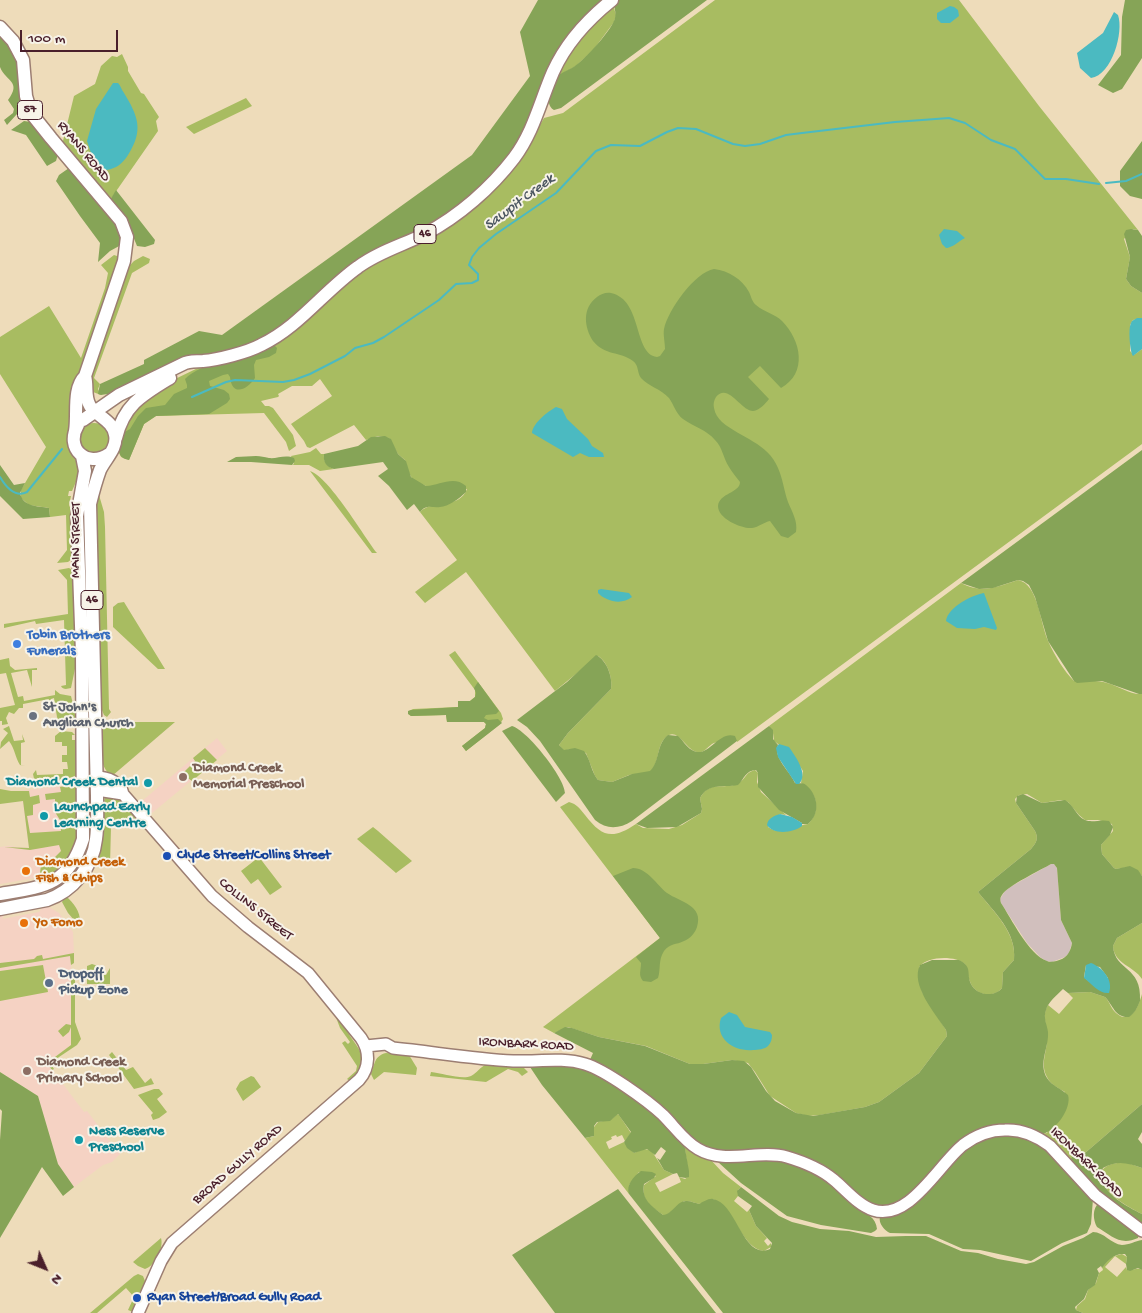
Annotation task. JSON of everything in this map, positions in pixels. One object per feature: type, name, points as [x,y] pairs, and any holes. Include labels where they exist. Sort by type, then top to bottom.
[{"type":"main road","name":"46","points":[[107,455],[114,446],[122,418],[136,401],[160,384],[203,361],[250,350],[272,339],[291,326],[360,265],[441,224],[483,191],[507,167],[524,143],[535,121],[553,73],[569,45],[592,17],[612,0]]},
{"type":"main road","name":"RYANS ROAD","points":[[0,26],[13,41],[23,60],[26,96],[31,113],[115,213],[126,230],[127,250],[123,266],[85,376]]},
{"type":"main road","name":"46","points":[[82,456],[74,446],[73,439],[74,431],[83,420],[100,416],[119,395],[185,364],[195,360],[203,361]]},
{"type":"main road","name":"57","points":[[85,376],[89,403],[100,416]]},
{"type":"main road","name":"57","points":[[74,431],[78,390],[85,376]]},
{"type":"main road","points":[[86,391],[92,396],[102,398],[119,395]]},
{"type":"main road","points":[[100,416],[113,428],[116,438]]},
{"type":"main road","points":[[82,456],[93,460],[107,455]]},
{"type":"main road","name":"MAIN STREET","points":[[58,894],[81,876],[92,856],[96,840],[90,504],[96,481],[107,455]]},
{"type":"main road","name":"MAIN STREET","points":[[51,883],[70,866],[80,849],[83,839],[82,656],[77,516],[85,471],[82,456]]},
{"type":"main road","points":[[83,781],[96,783]]},
{"type":"main road","name":"46","points":[[0,894],[36,889],[51,883]]},
{"type":"main road","points":[[51,883],[58,894]]},
{"type":"main road","name":"46","points":[[0,909],[58,894]]},
{"type":"street","name":"COLLINS STREET","points":[[96,783],[113,782],[121,788],[123,794],[216,900],[255,932],[299,964],[313,978],[355,1029],[367,1050]]},
{"type":"street","name":"IRONBARK ROAD","points":[[367,1050],[393,1048],[496,1060],[523,1062],[561,1060],[586,1064],[601,1071],[651,1105],[686,1140],[698,1149],[714,1155],[766,1154],[783,1156],[798,1161],[826,1174],[862,1204],[878,1212],[891,1211],[907,1204],[955,1152],[973,1138],[1001,1130],[1026,1133],[1043,1140],[1095,1195],[1142,1232]]},
{"type":"street","name":"BROAD GULLY ROAD","points":[[138,1313],[161,1261],[172,1243],[359,1080],[366,1068],[367,1050]]},
{"type":"shaded area","name":"Diamond Creek Memorial Preschool","points":[[217,738],[227,751],[152,813],[142,801]]},
{"type":"shaded area","points":[[69,785],[77,788],[62,868],[33,883],[34,878],[0,884],[0,847],[29,848],[21,791]]},
{"type":"shaded area","points":[[1054,864],[1057,868],[1061,920],[1072,943],[1069,953],[1065,957],[1052,962],[1040,957],[1027,943],[1000,899],[1005,891],[1012,886]]},
{"type":"shaded area","name":"Diamond Creek Primary School","points":[[47,906],[59,913],[73,932],[74,955],[71,956],[71,1045],[47,1063],[84,1112],[87,1111],[120,1154],[112,1162],[103,1165],[74,1187],[58,1164],[38,1096],[0,1072],[0,914],[5,913],[2,919],[39,912],[43,907]]},
{"type":"green space","points":[[538,0],[606,0],[596,8],[505,163],[452,212],[413,236],[271,336],[114,393],[98,394],[100,384],[144,364],[144,360],[199,331],[222,335],[472,155],[530,76],[520,32]]},
{"type":"green space","points":[[618,0],[707,0],[561,108],[554,110],[549,103],[549,98],[551,88],[556,79],[560,74],[580,62],[604,36],[615,18],[614,6]]},
{"type":"green space","points":[[715,0],[959,0],[1039,106],[1138,230],[1133,229],[1124,239],[1130,257],[1126,279],[1131,286],[1142,293],[1142,318],[1133,320],[1130,325],[1130,351],[1134,355],[1142,349],[1142,444],[737,742],[716,742],[703,751],[697,752],[674,734],[670,735],[663,741],[655,764],[650,772],[629,775],[612,782],[598,780],[586,753],[570,749],[564,751],[559,745],[568,733],[611,689],[607,666],[598,656],[555,691],[466,572],[425,603],[415,592],[457,560],[420,512],[431,506],[458,500],[467,489],[426,486],[413,480],[405,460],[398,454],[389,438],[378,436],[366,440],[354,425],[310,448],[307,447],[291,424],[332,396],[320,379],[312,386],[292,386],[278,394],[278,397],[261,401],[265,406],[273,408],[293,435],[296,446],[289,451],[286,442],[264,413],[156,416],[144,424],[129,460],[121,457],[118,449],[131,410],[171,381],[202,366],[336,288],[533,137],[544,118],[563,113]]},
{"type":"green space","points":[[1125,0],[1142,0],[1142,58],[1122,89],[1113,93],[1098,85],[1121,55],[1122,17]]},
{"type":"green space","points":[[617,1],[614,8],[616,15],[614,22],[594,49],[576,66],[558,76],[556,75],[581,35]]},
{"type":"green space","points":[[0,31],[17,56],[22,100],[17,114],[7,125],[4,120],[13,113],[14,109],[8,100],[14,89],[12,82],[0,67]]},
{"type":"green space","points":[[122,54],[128,71],[141,93],[144,94],[159,117],[156,121],[158,131],[110,200],[62,145],[74,96],[95,84],[101,66],[112,56],[117,57]]},
{"type":"green space","points":[[246,98],[252,106],[194,134],[186,127]]},
{"type":"green space","points":[[24,121],[31,122],[58,154],[56,161],[47,166],[26,135],[11,130]]},
{"type":"green space","points":[[1142,141],[1142,199],[1130,196],[1120,186],[1120,171]]},
{"type":"green space","points":[[69,168],[122,230],[121,245],[110,251],[98,262],[100,243],[56,181],[59,175]]},
{"type":"green space","points":[[116,190],[155,240],[154,244],[145,247],[137,246],[127,221],[110,200]]},
{"type":"green space","points":[[1126,230],[1138,230],[1142,236],[1142,293],[1131,286],[1126,279],[1130,257],[1124,234]]},
{"type":"green space","points":[[114,255],[118,259],[99,325],[88,347],[75,384],[68,442],[79,465],[79,475],[68,496],[71,496],[69,505],[72,512],[73,558],[68,562],[57,563],[67,550],[66,515],[50,517],[49,508],[29,505],[21,498],[21,490],[46,447],[0,374],[0,337],[49,306],[81,358],[105,288],[108,273],[101,265]]},
{"type":"green space","points":[[143,256],[150,259],[149,263],[132,273],[94,378],[100,384],[98,389],[101,395],[93,392],[89,383],[127,268]]},
{"type":"green space","points":[[714,269],[730,274],[739,280],[746,287],[755,304],[782,321],[789,329],[797,347],[799,356],[795,374],[790,382],[781,388],[760,366],[748,377],[769,399],[760,408],[753,411],[748,410],[725,393],[721,393],[714,401],[716,414],[722,422],[761,447],[774,460],[780,472],[796,524],[796,532],[788,538],[781,536],[770,521],[748,528],[731,522],[722,515],[719,511],[719,502],[737,489],[740,482],[727,464],[718,443],[708,434],[681,417],[669,398],[641,378],[633,361],[598,346],[590,336],[586,324],[587,312],[592,301],[605,293],[611,293],[621,298],[628,306],[644,347],[649,354],[657,357],[660,356],[665,349],[664,329],[677,302],[691,284]]},
{"type":"green space","points":[[273,344],[277,348],[276,353],[256,360],[254,365],[255,378],[248,386],[240,390],[237,389],[231,383],[228,374],[209,381],[210,386],[224,390],[229,394],[230,399],[227,403],[209,414],[156,416],[144,424],[129,460],[121,456],[119,445],[123,433],[130,429],[138,416],[146,408],[165,405],[174,394],[187,388],[185,379],[192,373],[226,358]]},
{"type":"green space","points":[[94,423],[105,427],[109,438],[105,449],[94,453],[83,449],[79,438],[83,427]]},
{"type":"green space","points":[[385,436],[391,439],[398,454],[406,461],[411,477],[426,486],[457,481],[466,486],[466,492],[447,506],[427,507],[420,512],[414,504],[407,510],[389,486],[378,476],[388,469],[383,462],[334,469],[325,462],[324,454],[358,446],[371,437]]},
{"type":"green space","points":[[316,448],[321,454],[324,454],[327,465],[334,469],[320,471],[309,465],[292,465],[294,464],[291,456],[310,452]]},
{"type":"green space","points":[[1142,450],[1142,694],[1139,694],[1102,681],[1077,683],[1074,681],[1048,641],[1035,597],[1029,585],[1023,581],[1018,580],[993,588],[979,589],[961,583]]},
{"type":"green space","points":[[256,456],[272,458],[287,456],[294,458],[295,461],[292,465],[227,462],[236,457]]},
{"type":"green space","points":[[0,465],[14,485],[25,483],[20,493],[24,501],[31,505],[49,508],[50,517],[23,519],[0,496]]},
{"type":"green space","points":[[310,471],[327,484],[336,495],[377,553],[372,553]]},
{"type":"green space","points":[[99,495],[104,512],[105,527],[109,709],[111,712],[107,717],[101,708],[96,504]]},
{"type":"green space","points":[[69,568],[74,571],[76,664],[71,688],[65,689],[61,686],[66,685],[64,620],[36,624],[35,621],[4,628],[4,624],[68,614],[67,580],[58,570]]},
{"type":"green space","points":[[1018,580],[1025,583],[1035,597],[1049,643],[1060,663],[1074,681],[1103,682],[1133,693],[1142,694],[1142,876],[1136,870],[1130,868],[1114,868],[1102,854],[1101,845],[1113,831],[1112,824],[1099,820],[1085,820],[1068,802],[1061,800],[1042,803],[1027,794],[1019,795],[1015,799],[1016,803],[1035,831],[1036,841],[1031,849],[978,892],[1003,923],[1012,941],[1014,960],[1003,972],[1002,988],[990,994],[977,991],[971,984],[965,964],[955,959],[941,958],[923,963],[919,967],[922,992],[946,1030],[947,1036],[919,1073],[879,1102],[865,1107],[808,1116],[796,1113],[770,1096],[748,1063],[732,1060],[690,1064],[646,1046],[599,1037],[568,1027],[554,1033],[543,1027],[660,938],[560,807],[569,802],[574,804],[597,828],[608,834],[620,832],[636,824],[643,828],[669,829],[682,825],[701,813],[700,798],[709,788],[735,785],[755,770],[758,773],[757,782],[761,792],[786,815],[780,814],[768,823],[768,827],[773,830],[783,831],[808,824],[815,813],[816,802],[814,796],[801,783],[803,771],[792,754],[774,741],[773,733],[769,726],[961,583],[983,589]]},
{"type":"green space","points":[[124,602],[165,669],[158,669],[113,627],[113,607],[118,603]]},
{"type":"green space","points":[[455,651],[501,713],[503,719],[500,724],[466,751],[462,746],[485,728],[486,724],[484,722],[447,722],[446,715],[411,716],[408,713],[413,709],[458,707],[458,701],[470,701],[475,697],[475,690],[449,655]]},
{"type":"green space","points":[[596,655],[606,665],[611,680],[611,689],[568,733],[559,745],[564,750],[575,748],[584,751],[598,780],[612,782],[632,774],[650,771],[664,739],[668,735],[678,736],[690,749],[698,752],[703,751],[718,740],[729,735],[735,736],[737,741],[632,821],[618,827],[604,826],[595,820],[540,741],[527,727],[517,720],[567,682]]},
{"type":"green space","points":[[9,658],[10,666],[15,670],[37,668],[37,670],[32,670],[32,687],[27,670],[11,673],[18,697],[23,696],[24,701],[55,695],[55,690],[60,694],[71,696],[76,716],[76,727],[69,728],[60,724],[54,698],[51,699],[51,708],[48,705],[49,699],[23,704],[23,708],[19,708],[14,714],[9,712],[6,718],[8,724],[2,725],[2,721],[0,721],[0,708],[15,705],[6,673],[0,674],[0,660]]},
{"type":"green space","points":[[478,682],[499,711],[496,714],[486,715],[484,718],[488,720],[498,719],[502,723],[466,751],[462,746],[485,728],[486,724],[484,722],[447,722],[446,715],[411,716],[408,714],[408,711],[411,710],[458,707],[458,701],[470,701],[475,697],[474,688]]},
{"type":"green space","points":[[109,722],[175,722],[112,776],[104,767],[101,755],[102,729]]},
{"type":"green space","points":[[9,726],[14,741],[23,740],[22,734],[25,742],[21,743],[21,765],[25,766],[20,765],[9,741],[0,749],[1,742],[8,733],[3,729]]},
{"type":"green space","points":[[512,726],[527,736],[544,755],[559,777],[565,793],[556,802],[502,731]]},
{"type":"green space","points":[[769,726],[773,730],[773,739],[778,745],[777,750],[780,760],[795,783],[806,785],[815,799],[815,815],[808,824],[802,824],[779,810],[758,787],[758,773],[756,770],[753,770],[747,773],[738,785],[712,788],[704,793],[700,798],[701,813],[677,827],[647,828],[636,824]]},
{"type":"green space","points":[[61,731],[72,732],[75,735],[72,735],[72,740],[75,740],[78,766],[77,775],[70,778],[35,783],[33,774],[36,770],[37,775],[63,774],[63,769],[68,769],[67,762],[62,762],[62,755],[67,755],[67,746],[62,746],[62,742],[55,742],[55,736]]},
{"type":"green space","points":[[205,748],[217,760],[192,781],[182,774],[195,761],[193,758]]},
{"type":"green space","points":[[69,785],[77,788],[77,838],[72,854],[58,872],[39,881],[41,865],[46,862],[45,860],[49,859],[50,862],[61,851],[59,845],[30,850],[4,847],[29,848],[23,801],[0,804],[0,789],[29,791],[30,797],[39,795],[40,803],[33,805],[33,815],[27,816],[30,833],[61,831],[60,820],[55,812],[55,799],[46,800],[45,794],[61,792],[60,787]]},
{"type":"green space","points":[[1023,794],[1042,803],[1065,800],[1085,820],[1109,821],[1113,827],[1110,835],[1101,845],[1102,854],[1114,868],[1130,866],[1138,870],[1142,876],[1142,923],[1117,938],[1113,946],[1118,961],[1137,981],[1140,1001],[1137,1008],[1129,1017],[1124,1017],[1117,1013],[1105,997],[1090,992],[1068,993],[1063,989],[1047,1007],[1045,1016],[1048,1038],[1044,1072],[1052,1083],[1068,1095],[1069,1100],[1062,1118],[1048,1132],[1043,1134],[993,1128],[904,1200],[884,1207],[869,1203],[814,1163],[705,1149],[589,1062],[593,1053],[554,1033],[565,1027],[572,1028],[599,1037],[645,1046],[690,1064],[732,1060],[744,1061],[751,1067],[766,1091],[775,1101],[796,1113],[813,1116],[865,1107],[879,1102],[919,1073],[947,1036],[946,1030],[921,990],[918,981],[920,965],[932,960],[959,960],[968,968],[971,984],[977,991],[990,994],[1002,988],[1003,972],[1014,960],[1012,940],[1003,923],[978,892],[1031,849],[1036,841],[1035,831],[1016,803],[1017,796]],"holes":[[[1054,864],[1057,868],[1061,920],[1072,943],[1066,956],[1060,960],[1050,962],[1040,957],[1027,944],[1000,900],[1005,891],[1010,887]],[[1086,965],[1100,967],[1108,978],[1092,984],[1084,977]]]},
{"type":"green space","points":[[105,797],[117,797],[143,827],[111,827],[110,865],[94,865]]},
{"type":"green space","points":[[373,827],[412,861],[396,873],[357,839]]},
{"type":"green space","points":[[259,857],[282,887],[270,895],[258,879],[251,884],[241,871]]},
{"type":"green space","points":[[633,868],[643,871],[667,893],[690,905],[697,914],[698,920],[694,934],[686,940],[666,948],[661,958],[658,978],[651,982],[641,979],[641,963],[636,957],[660,938],[613,876]]},
{"type":"green space","points":[[64,898],[68,898],[76,908],[80,918],[80,927],[68,913],[62,902]]},
{"type":"green space","points":[[1142,923],[1142,979],[1117,957],[1113,946],[1117,938]]},
{"type":"green space","points":[[74,953],[74,963],[71,965],[70,956],[0,968],[0,963],[34,959],[42,955],[43,959]]},
{"type":"green space","points":[[92,964],[98,966],[97,972],[106,975],[110,968],[110,984],[87,984],[87,966]]},
{"type":"green space","points":[[43,965],[48,992],[0,1001],[0,971]]},
{"type":"green space","points":[[71,970],[75,971],[75,1022],[81,1039],[77,1045],[50,1063],[54,1069],[52,1070],[47,1063],[71,1045],[71,1027],[69,1032],[63,1037],[58,1031],[66,1024],[71,1025]]},
{"type":"green space","points":[[1090,992],[1105,997],[1116,1013],[1126,1017],[1134,1012],[1142,994],[1142,1104],[1085,1153],[1070,1161],[1040,1134],[1047,1133],[1065,1092],[1050,1082],[1045,1072],[1047,1034],[1045,1013],[1048,1005],[1059,1014],[1073,998],[1068,993]]},
{"type":"green space","points":[[334,1012],[341,1018],[362,1056],[361,1067],[350,1081],[347,1079],[356,1071],[357,1066],[342,1043],[345,1041],[348,1044],[350,1042],[340,1028]]},
{"type":"green space","points":[[112,1052],[126,1070],[133,1067],[145,1083],[151,1078],[154,1084],[134,1089],[109,1055]]},
{"type":"green space","points":[[386,1053],[409,1055],[417,1068],[416,1075],[384,1072],[374,1080],[371,1074],[376,1061],[379,1056]]},
{"type":"green space","points":[[548,1063],[592,1070],[650,1108],[684,1143],[689,1177],[679,1177],[677,1173],[673,1174],[664,1170],[657,1158],[660,1160],[666,1151],[661,1147],[655,1155],[647,1149],[634,1153],[627,1148],[624,1142],[631,1132],[618,1114],[610,1121],[597,1122],[594,1126],[594,1136],[585,1138],[542,1085],[530,1067]]},
{"type":"green space","points":[[487,1064],[519,1065],[528,1072],[522,1076],[518,1072],[508,1069],[486,1082],[430,1076],[431,1072],[467,1077],[473,1075]]},
{"type":"green space","points":[[0,1072],[38,1096],[58,1164],[74,1187],[63,1196],[42,1167],[0,1238],[0,1140],[2,1111],[0,1109]]},
{"type":"green space","points":[[251,1076],[254,1077],[261,1087],[243,1101],[236,1089],[240,1082]]},
{"type":"green space","points":[[159,1089],[163,1094],[157,1099],[167,1112],[153,1120],[151,1115],[153,1113],[138,1095]]},
{"type":"green space","points":[[1142,1104],[1142,1132],[1138,1139],[1142,1144],[1142,1168],[1118,1163],[1103,1168],[1100,1176],[1106,1189],[1111,1194],[1142,1214],[1142,1227],[1107,1201],[1070,1161],[1072,1157],[1085,1153]]},
{"type":"green space","points":[[617,1114],[631,1133],[625,1141],[622,1135],[611,1137],[612,1139],[606,1142],[609,1149],[624,1142],[634,1153],[643,1149],[651,1150],[664,1170],[673,1174],[655,1183],[660,1192],[681,1182],[679,1177],[685,1179],[689,1176],[684,1143],[710,1159],[723,1173],[741,1187],[734,1201],[747,1212],[749,1210],[756,1226],[767,1238],[764,1241],[768,1246],[771,1243],[771,1247],[764,1251],[756,1249],[721,1204],[713,1199],[699,1204],[684,1201],[667,1215],[663,1215],[648,1203],[643,1191],[644,1185],[656,1176],[639,1172],[629,1185],[629,1194],[585,1138],[594,1136],[594,1127],[598,1122],[610,1120]]},
{"type":"green space","points":[[992,1135],[1018,1135],[1044,1145],[1093,1199],[1091,1224],[1087,1233],[1062,1243],[1031,1261],[980,1250],[963,1249],[929,1234],[890,1233],[884,1229],[880,1222],[880,1217],[969,1145]]},
{"type":"green space","points":[[761,1158],[795,1164],[819,1174],[870,1216],[875,1221],[877,1229],[871,1233],[821,1225],[787,1216],[741,1183],[718,1162],[719,1160]]},
{"type":"green space","points":[[1125,1162],[1142,1168],[1142,1214],[1116,1198],[1101,1180],[1100,1173],[1107,1166]]},
{"type":"green space","points":[[641,1171],[656,1174],[654,1178],[644,1184],[644,1194],[648,1202],[663,1215],[684,1201],[699,1204],[713,1199],[721,1203],[728,1210],[746,1240],[753,1247],[761,1250],[770,1249],[772,1243],[756,1226],[749,1210],[752,1206],[738,1196],[737,1191],[741,1187],[779,1216],[792,1222],[820,1229],[849,1231],[876,1237],[926,1236],[961,1251],[1026,1264],[1034,1262],[1093,1232],[1122,1245],[1142,1240],[1142,1270],[1138,1268],[1130,1271],[1127,1270],[1127,1257],[1125,1254],[1112,1258],[1102,1268],[1101,1266],[1097,1269],[1099,1273],[1095,1285],[1088,1290],[1084,1299],[1075,1307],[1076,1310],[1083,1313],[723,1313],[629,1194],[628,1187],[631,1181]]},
{"type":"green space","points":[[618,1189],[716,1313],[555,1313],[512,1255]]},
{"type":"green space","points":[[1099,1203],[1139,1235],[1138,1238],[1126,1241],[1116,1239],[1097,1227],[1094,1214],[1095,1208]]},
{"type":"green space","points":[[161,1238],[160,1251],[155,1261],[149,1267],[145,1269],[133,1262]]},
{"type":"green space","points":[[1122,1254],[1127,1257],[1126,1264],[1115,1256],[1105,1267],[1117,1277],[1126,1267],[1127,1270],[1142,1270],[1142,1313],[1083,1313],[1076,1310],[1077,1306],[1085,1299],[1088,1290],[1096,1283],[1099,1273],[1103,1270],[1102,1267],[1111,1257]]},
{"type":"green space","points":[[138,1274],[143,1276],[145,1281],[133,1312],[128,1310],[134,1297],[126,1288],[97,1313],[90,1313],[134,1276]]},
{"type":"water","points":[[950,6],[958,10],[959,16],[950,23],[941,23],[937,19],[937,13]]},
{"type":"water","points":[[1114,12],[1118,15],[1119,22],[1118,42],[1115,52],[1105,69],[1091,78],[1080,68],[1077,53],[1103,33]]},
{"type":"water","points":[[113,83],[119,84],[133,109],[136,116],[137,130],[133,146],[126,158],[116,167],[106,170],[94,162],[87,141],[96,109]]},
{"type":"water","points":[[944,229],[957,231],[965,238],[946,248],[942,244],[939,235]]},
{"type":"water","points":[[1137,318],[1142,318],[1142,349],[1133,356],[1130,345],[1130,326],[1131,322]]},
{"type":"water","points":[[556,407],[562,409],[567,419],[588,439],[592,446],[603,453],[604,457],[589,457],[580,453],[573,457],[532,433],[538,422]]},
{"type":"water","points":[[598,590],[629,593],[632,597],[619,602],[610,600],[598,593]]},
{"type":"water","points":[[984,593],[997,628],[996,630],[984,627],[975,629],[957,628],[946,621],[951,611],[956,607],[973,596]]},
{"type":"water","points":[[779,744],[789,747],[800,765],[802,780],[799,784],[796,784],[778,757],[776,748]]},
{"type":"water","points":[[780,814],[792,817],[802,823],[802,826],[783,832],[770,828],[767,825],[770,819]]},
{"type":"water","points":[[1091,963],[1106,975],[1110,983],[1109,993],[1099,990],[1084,978],[1086,965]]},
{"type":"water","points":[[729,1012],[737,1015],[745,1027],[770,1032],[772,1036],[769,1045],[761,1049],[746,1050],[739,1049],[728,1043],[723,1038],[720,1025],[721,1018]]},
{"type":"waterway","name":"Sawpit Creek","points":[[192,397],[235,380],[283,382],[294,380],[345,356],[355,348],[373,343],[384,337],[439,300],[456,284],[472,283],[478,280],[478,274],[469,265],[479,248],[496,234],[556,193],[596,151],[611,145],[640,146],[678,128],[696,129],[733,144],[745,146],[760,144],[786,135],[895,122],[949,118],[965,123],[991,140],[1015,149],[1045,179],[1066,179],[1099,184]]},
{"type":"waterway","name":"Sawpit Creek","points":[[1106,183],[1126,181],[1142,174]]},
{"type":"waterway","name":"Sawpit Creek","points":[[0,477],[8,488],[15,493],[27,492],[62,449]]},
{"type":"place","name":"Tobin Brothers Funerals","points":[[17,644]]},
{"type":"place","name":"St John's Anglican Church","points":[[33,716]]},
{"type":"place","name":"Diamond Creek Memorial Preschool","points":[[183,777]]},
{"type":"place","name":"Diamond Creek Dental","points":[[148,783]]},
{"type":"place","name":"Launchpad Early Learning Centre","points":[[44,816]]},
{"type":"place","name":"Clyde Street/Collins Street","points":[[167,856]]},
{"type":"place","name":"Diamond Creek Fish & Chips","points":[[26,871]]},
{"type":"place","name":"Yo Fomo","points":[[24,923]]},
{"type":"place","name":"Dropoff Pickup Zone","points":[[49,983]]},
{"type":"place","name":"Diamond Creek Primary School","points":[[27,1071]]},
{"type":"place","name":"Ness Reserve Preschool","points":[[79,1140]]},
{"type":"place","name":"Ryan Street/Broad Gully Road","points":[[137,1298]]}]
